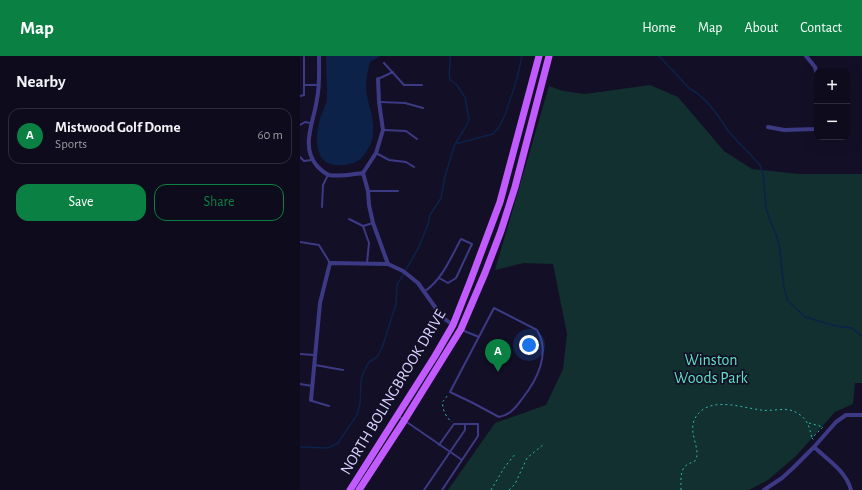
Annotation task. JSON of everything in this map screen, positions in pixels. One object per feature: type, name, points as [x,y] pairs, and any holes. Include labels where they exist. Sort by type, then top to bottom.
[{"type":"main road","name":"NORTH BOLINGBROOK DRIVE","points":[[350,490],[453,325],[500,202],[539,56]]},
{"type":"main road","name":"NORTH BOLINGBROOK DRIVE","points":[[359,490],[404,421],[460,329],[501,231],[515,187],[550,56]]},
{"type":"street","points":[[319,56],[319,85],[317,101],[307,136],[307,149],[311,160],[328,175],[363,173]]},
{"type":"street","points":[[806,56],[815,68]]},
{"type":"street","points":[[378,80],[383,130],[376,153],[363,173],[368,191],[373,223],[388,264]]},
{"type":"street","points":[[768,126],[784,130],[814,129]]},
{"type":"street","points":[[311,400],[320,303],[330,263],[388,264],[403,271],[425,291],[442,317],[453,325]]},
{"type":"street","points":[[764,490],[782,478],[793,468],[836,422],[846,415],[862,415]]},
{"type":"street","points":[[814,447],[842,472],[851,490]]},
{"type":"lane","points":[[300,96],[304,95],[304,57]]},
{"type":"lane","points":[[384,63],[404,85],[422,85]]},
{"type":"lane","points":[[378,80],[393,72]]},
{"type":"lane","points":[[304,85],[319,85]]},
{"type":"lane","points":[[379,102],[405,103],[423,108]]},
{"type":"lane","points":[[300,125],[305,122],[310,122]]},
{"type":"lane","points":[[383,130],[406,131],[417,139]]},
{"type":"lane","points":[[376,153],[389,160],[406,162],[414,167]]},
{"type":"lane","points":[[300,157],[304,161],[311,160]]},
{"type":"lane","points":[[322,207],[323,185],[328,175]]},
{"type":"lane","points":[[368,191],[398,191]]},
{"type":"lane","points":[[349,219],[363,226],[373,223]]},
{"type":"lane","points":[[363,226],[369,243],[368,263]]},
{"type":"lane","points":[[425,291],[434,286],[461,240],[472,244],[456,278],[448,283],[439,278]]},
{"type":"lane","points":[[300,242],[316,244],[319,246],[330,263]]},
{"type":"lane","points":[[494,308],[537,330],[541,336],[543,350],[540,368],[535,381],[515,408],[507,414],[499,417],[450,392],[494,308]]},
{"type":"lane","points":[[460,329],[479,337]]},
{"type":"lane","points":[[300,354],[315,355]]},
{"type":"lane","points":[[314,365],[344,370]]},
{"type":"lane","points":[[300,384],[312,386]]},
{"type":"lane","points":[[311,400],[329,406]]},
{"type":"lane","points":[[397,416],[462,460]]},
{"type":"lane","points":[[439,445],[454,424],[478,424],[478,436],[442,490]]},
{"type":"lane","points":[[424,490],[465,430],[465,424]]},
{"type":"path","points":[[450,392],[443,401],[443,407],[448,420],[454,424]]},
{"type":"path","points":[[682,490],[681,474],[683,468],[694,462],[697,456],[692,426],[700,411],[707,407],[713,405],[737,405],[761,410],[790,410],[797,412],[808,423],[823,427],[812,438]]},
{"type":"path","points":[[808,423],[812,438],[818,443]]},
{"type":"path","points":[[509,490],[515,484],[527,458],[544,444]]},
{"type":"path","points":[[491,490],[504,468],[516,453]]},
{"type":"green space","name":"Winston Woods Park","points":[[650,85],[678,97],[724,151],[752,169],[798,174],[862,174],[862,383],[855,383],[853,404],[835,412],[796,456],[768,480],[749,490],[448,490],[495,423],[546,405],[563,369],[567,334],[553,264],[524,263],[495,270],[549,86],[563,91],[585,94]]},
{"type":"water","points":[[326,56],[380,56],[370,62],[366,87],[373,123],[372,140],[369,148],[361,159],[351,164],[333,165],[327,163],[323,160],[317,147],[319,123],[327,99]]},
{"type":"waterway","points":[[300,447],[328,448],[338,443],[357,415],[360,404],[361,380],[369,362],[377,357],[382,348],[396,304],[397,285],[419,247],[430,215],[441,198],[445,176],[455,144],[469,120],[465,97],[456,84],[450,80],[450,56]]},
{"type":"waterway","points":[[455,144],[493,134],[499,127],[505,115],[517,79],[522,56]]},
{"type":"waterway","points":[[659,56],[690,89],[696,92],[707,102],[728,131],[760,165],[763,174],[766,208],[779,244],[784,288],[788,301],[805,317],[836,326],[852,328],[862,336]]},
{"type":"place","name":"Mistwood Golf Dome","points":[[498,372]]}]
